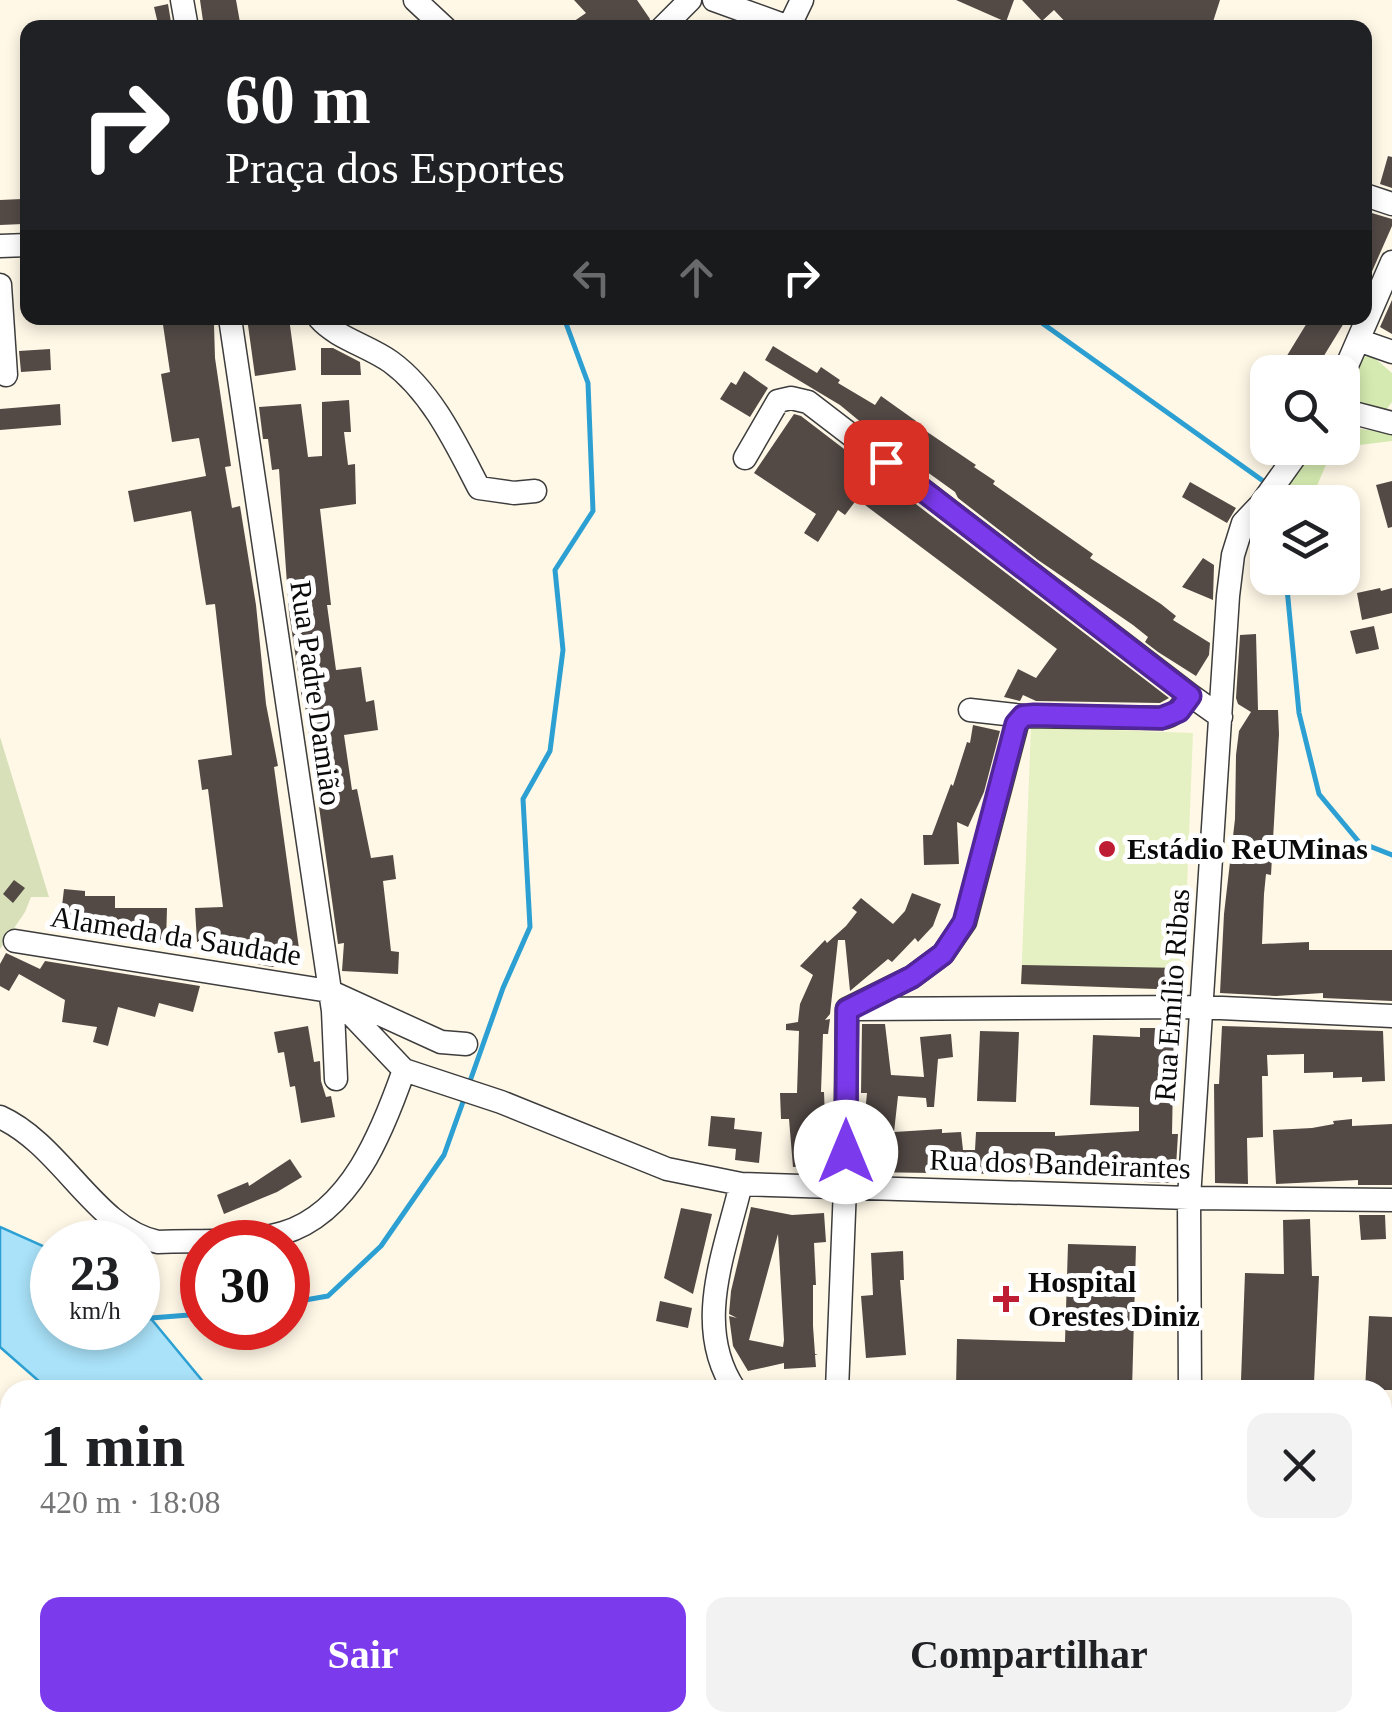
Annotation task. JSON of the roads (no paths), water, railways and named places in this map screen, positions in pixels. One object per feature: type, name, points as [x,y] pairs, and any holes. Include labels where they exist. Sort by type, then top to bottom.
[{"type":"street","points":[[415,0],[436,20]]},
{"type":"street","points":[[670,20],[690,0]]},
{"type":"street","points":[[714,0],[770,20]]},
{"type":"street","points":[[1372,308],[1392,262]]},
{"type":"street","points":[[0,285],[6,375]]},
{"type":"street","name":"Rua Padre Damião","points":[[231,325],[328,991],[336,1078]]},
{"type":"street","points":[[325,325],[362,343],[405,376],[449,431],[479,488],[535,491]]},
{"type":"street","points":[[1351,355],[1365,325]]},
{"type":"street","points":[[1358,340],[1392,352]]},
{"type":"street","points":[[745,458],[778,401],[791,398],[808,402],[1221,717]]},
{"type":"street","points":[[1360,415],[1392,423]]},
{"type":"street","name":"Rua Emílio Ribas","points":[[1190,1380],[1190,1198],[1233,555],[1243,522],[1290,465]]},
{"type":"street","points":[[970,710],[1023,716],[1161,718],[1179,711],[1190,696]]},
{"type":"street","points":[[847,1010],[912,977],[943,954],[964,922],[1016,724],[1023,716]]},
{"type":"street","name":"Alameda da Saudade","points":[[15,941],[328,991]]},
{"type":"street","points":[[328,991],[441,1042],[466,1044]]},
{"type":"street","points":[[0,1117],[37,1139],[102,1209],[139,1236],[158,1242],[280,1234],[320,1217],[349,1182],[388,1114],[404,1070],[328,991]]},
{"type":"street","points":[[847,1010],[1200,1008],[1392,1016]]},
{"type":"street","points":[[837,1380],[846,1187],[847,1010]]},
{"type":"street","name":"Rua dos Bandeirantes","points":[[404,1070],[501,1102],[667,1169],[742,1184],[1392,1200]]},
{"type":"street","points":[[731,1380],[715,1346],[712,1304],[742,1184]]},
{"type":"water","points":[[0,1227],[30,1240],[30,1350],[160,1350],[160,1330],[202,1380],[38,1380],[0,1347]]},
{"type":"waterway","points":[[469,1084],[503,988],[530,927],[523,799],[550,751],[563,650],[555,570],[593,511],[588,383],[567,325]]},
{"type":"waterway","points":[[1045,325],[1266,483]]},
{"type":"waterway","points":[[1288,595],[1299,713],[1319,794],[1359,842],[1392,855]]},
{"type":"waterway","points":[[310,1299],[328,1296],[381,1246],[444,1155],[464,1099]]},
{"type":"waterway","points":[[160,1317],[180,1316]]},
{"type":"place","name":"Estádio ReUMinas","points":[[1107,849]]},
{"type":"place","name":"Hospital Orestes Diniz","points":[[1006,1299]]}]
